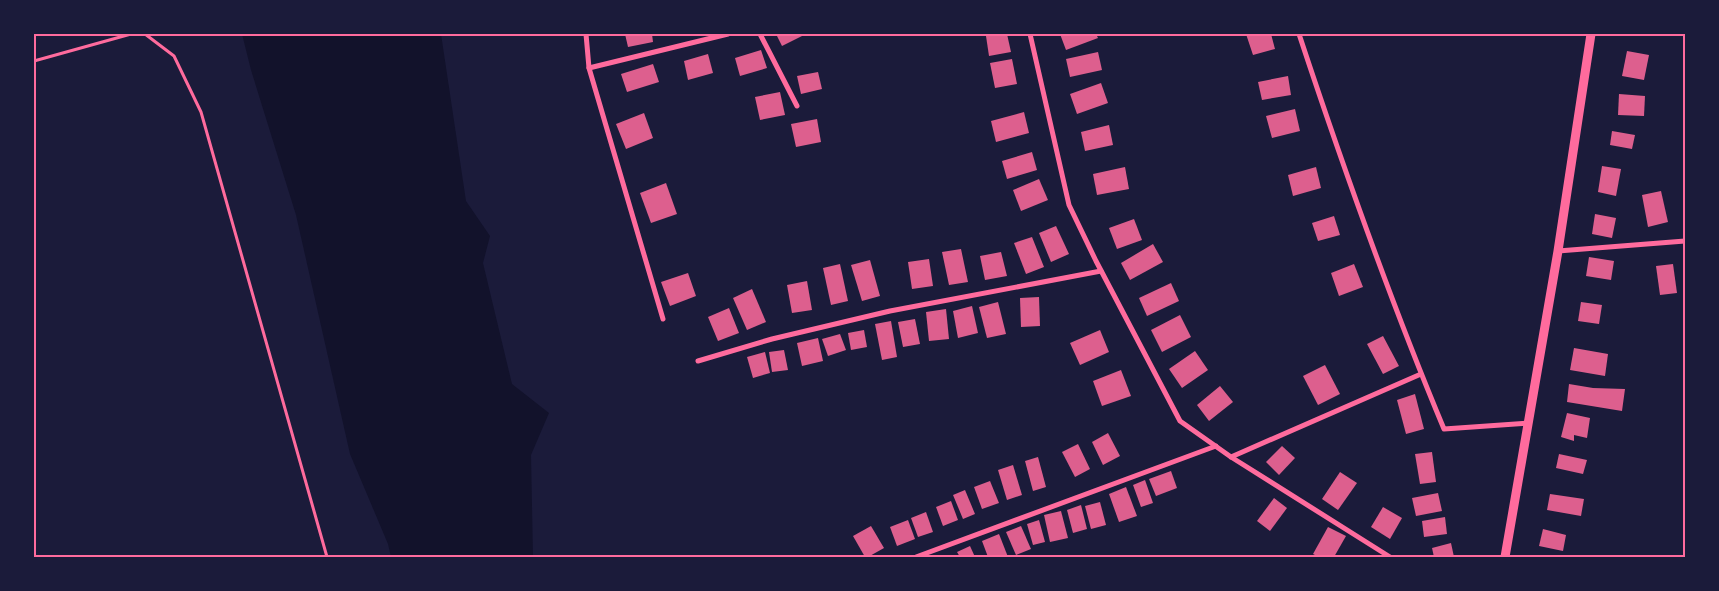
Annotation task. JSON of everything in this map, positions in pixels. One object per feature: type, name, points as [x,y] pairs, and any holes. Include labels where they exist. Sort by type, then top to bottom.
[{"type":"street","points":[[586,34],[589,68],[663,319]]},
{"type":"street","points":[[589,68],[728,34]]},
{"type":"street","points":[[760,34],[797,106]]},
{"type":"street","points":[[1030,34],[1070,205],[1101,271],[1180,421],[1231,457],[1390,557]]},
{"type":"street","points":[[1299,34],[1330,126],[1421,374],[1444,429],[1528,423]]},
{"type":"street","points":[[1505,557],[1558,251],[1592,34]]},
{"type":"street","points":[[1558,251],[1685,241]]},
{"type":"street","points":[[698,361],[772,339],[890,312],[1101,271]]},
{"type":"street","points":[[1231,457],[1421,374]]},
{"type":"street","points":[[916,557],[1216,446]]},
{"type":"path","points":[[34,61],[131,34]]},
{"type":"path","points":[[145,34],[174,56],[202,112],[326,557]]},
{"type":"shaded area","points":[[242,34],[441,34],[466,201],[490,236],[483,263],[512,384],[549,413],[531,455],[533,557],[391,557],[388,544],[350,454],[296,215],[251,70]]},
{"type":"building","points":[[625,34],[652,34],[653,42],[628,47]]},
{"type":"building","points":[[776,34],[801,34],[802,36],[782,46]]},
{"type":"building","points":[[1007,34],[1011,52],[989,56],[986,36]]},
{"type":"building","points":[[1060,34],[1096,34],[1098,38],[1066,50]]},
{"type":"building","points":[[1246,34],[1271,34],[1275,49],[1253,55]]},
{"type":"building","points":[[761,50],[767,68],[740,76],[735,58]]},
{"type":"building","points":[[1627,51],[1649,55],[1644,80],[1622,76]]},
{"type":"building","points":[[1098,52],[1102,70],[1070,77],[1066,59]]},
{"type":"building","points":[[708,54],[713,73],[688,80],[684,61]]},
{"type":"building","points":[[1012,59],[1017,84],[995,88],[990,63]]},
{"type":"building","points":[[653,64],[659,82],[627,92],[621,74]]},
{"type":"building","points":[[818,72],[822,89],[801,94],[797,76]]},
{"type":"building","points":[[1288,76],[1291,95],[1262,100],[1258,82]]},
{"type":"building","points":[[1101,83],[1108,103],[1077,114],[1070,94]]},
{"type":"building","points":[[780,92],[785,115],[760,120],[755,97]]},
{"type":"building","points":[[1619,94],[1645,96],[1644,116],[1618,115]]},
{"type":"building","points":[[1295,109],[1300,131],[1272,138],[1266,116]]},
{"type":"building","points":[[1024,112],[1029,133],[996,142],[991,121]]},
{"type":"building","points":[[644,113],[653,138],[626,149],[616,124]]},
{"type":"building","points":[[817,119],[821,142],[796,147],[791,124]]},
{"type":"building","points":[[1109,125],[1113,145],[1085,151],[1081,132]]},
{"type":"building","points":[[1612,131],[1635,135],[1632,149],[1610,145]]},
{"type":"building","points":[[1032,152],[1037,170],[1007,179],[1002,161]]},
{"type":"building","points":[[1602,166],[1621,169],[1616,196],[1598,192]]},
{"type":"building","points":[[1125,167],[1129,189],[1097,195],[1093,174]]},
{"type":"building","points":[[1316,167],[1321,188],[1293,196],[1288,175]]},
{"type":"building","points":[[1039,179],[1048,200],[1021,211],[1013,190]]},
{"type":"building","points":[[666,183],[677,214],[651,223],[640,193]]},
{"type":"building","points":[[1661,191],[1668,222],[1648,227],[1642,195]]},
{"type":"building","points":[[1595,214],[1616,218],[1612,238],[1592,234]]},
{"type":"building","points":[[1334,216],[1340,235],[1318,241],[1312,223]]},
{"type":"building","points":[[1134,219],[1142,240],[1117,249],[1109,228]]},
{"type":"building","points":[[1056,226],[1069,254],[1051,262],[1039,233]]},
{"type":"building","points":[[1032,237],[1044,267],[1026,274],[1014,243]]},
{"type":"building","points":[[1153,244],[1163,262],[1130,280],[1121,263]]},
{"type":"building","points":[[961,249],[968,282],[949,285],[942,252]]},
{"type":"building","points":[[1001,252],[1007,276],[985,280],[980,256]]},
{"type":"building","points":[[1589,257],[1614,261],[1611,280],[1586,276]]},
{"type":"building","points":[[929,259],[933,286],[912,289],[908,262]]},
{"type":"building","points":[[870,260],[880,296],[862,301],[851,265]]},
{"type":"building","points":[[840,264],[848,301],[831,305],[823,268]]},
{"type":"building","points":[[1354,264],[1363,287],[1339,296],[1331,273]]},
{"type":"building","points":[[1673,264],[1677,293],[1660,295],[1656,266]]},
{"type":"building","points":[[688,273],[696,296],[670,306],[661,282]]},
{"type":"building","points":[[807,281],[812,310],[792,313],[787,285]]},
{"type":"building","points":[[1171,283],[1179,301],[1147,316],[1139,298]]},
{"type":"building","points":[[752,289],[766,322],[747,330],[733,298]]},
{"type":"building","points":[[1039,297],[1040,326],[1021,327],[1020,298]]},
{"type":"building","points":[[998,302],[1006,334],[987,338],[979,307]]},
{"type":"building","points":[[1581,302],[1602,305],[1599,324],[1578,321]]},
{"type":"building","points":[[972,306],[978,333],[958,338],[953,311]]},
{"type":"building","points":[[729,308],[739,333],[718,341],[708,317]]},
{"type":"building","points":[[946,309],[949,339],[929,341],[926,312]]},
{"type":"building","points":[[1180,315],[1191,337],[1162,352],[1151,330]]},
{"type":"building","points":[[915,319],[920,344],[903,347],[898,322]]},
{"type":"building","points":[[891,321],[897,357],[882,360],[875,324]]},
{"type":"building","points":[[864,330],[867,347],[851,350],[848,333]]},
{"type":"building","points":[[1100,330],[1109,352],[1080,365],[1070,343]]},
{"type":"building","points":[[840,334],[846,350],[828,356],[822,339]]},
{"type":"building","points":[[1383,336],[1399,366],[1383,374],[1367,344]]},
{"type":"building","points":[[818,338],[823,361],[802,366],[797,343]]},
{"type":"building","points":[[1574,348],[1608,354],[1605,376],[1570,370]]},
{"type":"building","points":[[784,350],[788,370],[772,372],[769,352]]},
{"type":"building","points":[[1195,351],[1208,370],[1182,388],[1169,369]]},
{"type":"building","points":[[765,352],[770,373],[753,378],[747,357]]},
{"type":"building","points":[[1325,365],[1340,394],[1318,405],[1303,376]]},
{"type":"building","points":[[1121,370],[1131,396],[1102,406],[1093,381]]},
{"type":"building","points":[[1569,384],[1593,388],[1625,389],[1622,411],[1567,402]]},
{"type":"building","points":[[1220,386],[1233,402],[1209,421],[1197,405]]},
{"type":"building","points":[[1415,394],[1424,429],[1406,434],[1397,400]]},
{"type":"building","points":[[1567,413],[1590,418],[1587,438],[1574,435],[1574,441],[1561,437]]},
{"type":"building","points":[[1108,433],[1120,456],[1103,465],[1092,442]]},
{"type":"building","points":[[1078,444],[1090,469],[1075,477],[1062,452]]},
{"type":"building","points":[[1282,446],[1295,458],[1279,475],[1266,462]]},
{"type":"building","points":[[1432,452],[1436,482],[1420,484],[1415,454]]},
{"type":"building","points":[[1559,454],[1587,460],[1583,474],[1556,468]]},
{"type":"building","points":[[1038,457],[1046,487],[1033,491],[1025,461]]},
{"type":"building","points":[[1013,465],[1022,495],[1007,500],[998,470]]},
{"type":"building","points":[[1171,471],[1177,488],[1156,496],[1149,479]]},
{"type":"building","points":[[1340,472],[1357,483],[1338,510],[1322,499]]},
{"type":"building","points":[[1145,480],[1153,503],[1141,507],[1133,485]]},
{"type":"building","points":[[990,481],[999,503],[982,509],[974,487]]},
{"type":"building","points":[[1126,487],[1137,516],[1119,522],[1109,494]]},
{"type":"building","points":[[965,490],[975,514],[963,519],[953,495]]},
{"type":"building","points":[[1438,493],[1442,511],[1416,516],[1412,498]]},
{"type":"building","points":[[1550,494],[1584,499],[1581,516],[1547,510]]},
{"type":"building","points":[[1274,498],[1287,508],[1270,531],[1257,521]]},
{"type":"building","points":[[951,501],[958,520],[943,526],[936,507]]},
{"type":"building","points":[[1100,502],[1106,525],[1091,529],[1085,506]]},
{"type":"building","points":[[1081,505],[1087,529],[1073,533],[1067,510]]},
{"type":"building","points":[[1383,507],[1402,518],[1390,539],[1371,527]]},
{"type":"building","points":[[1061,511],[1068,538],[1050,542],[1044,515]]},
{"type":"building","points":[[926,512],[933,532],[918,537],[911,518]]},
{"type":"building","points":[[1445,517],[1447,534],[1424,537],[1422,521]]},
{"type":"building","points":[[908,520],[915,539],[897,546],[890,527]]},
{"type":"building","points":[[1039,520],[1045,542],[1033,545],[1027,524]]},
{"type":"building","points":[[871,526],[884,548],[865,557],[853,536]]},
{"type":"building","points":[[1021,526],[1031,549],[1016,555],[1006,532]]},
{"type":"building","points":[[1328,527],[1346,536],[1334,557],[1319,557],[1313,554]]},
{"type":"building","points":[[1543,529],[1566,535],[1563,551],[1539,546]]},
{"type":"building","points":[[999,534],[1008,557],[988,557],[982,541]]},
{"type":"building","points":[[1451,543],[1454,557],[1434,557],[1432,548]]},
{"type":"building","points":[[970,546],[975,557],[960,557],[957,552]]}]
